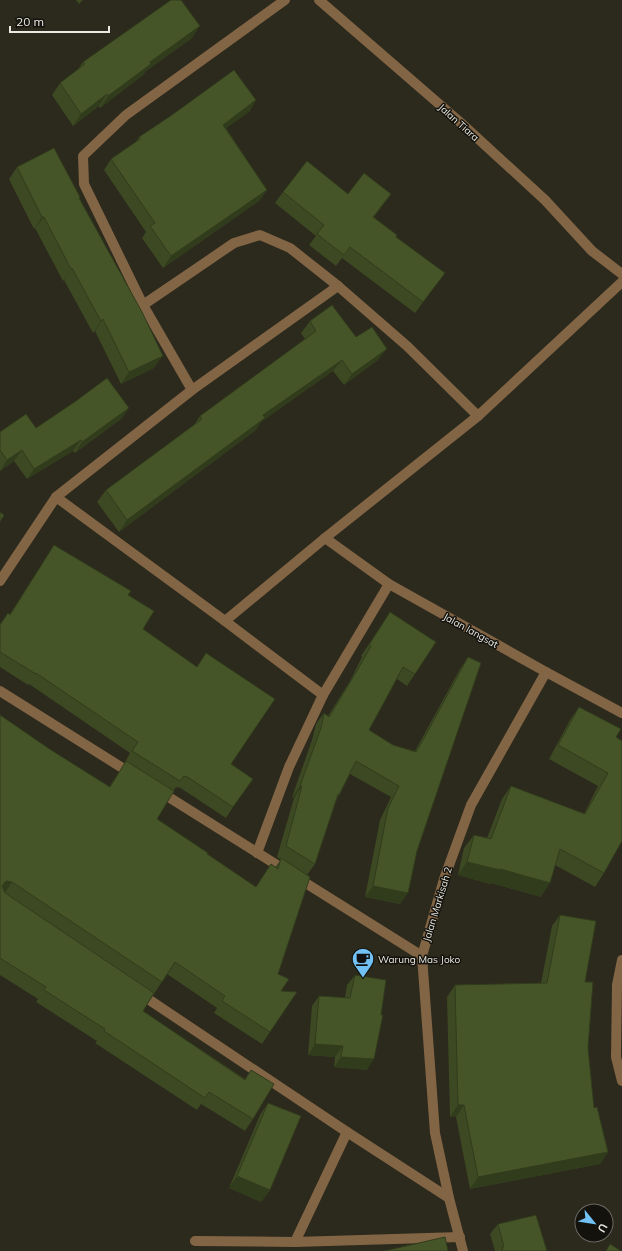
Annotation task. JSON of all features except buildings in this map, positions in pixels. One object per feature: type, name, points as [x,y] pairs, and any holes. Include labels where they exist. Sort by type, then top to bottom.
[{"type":"street","points":[[192,390],[143,305],[84,184],[83,156],[126,115],[285,0]]},
{"type":"street","name":"Jalan Tiara","points":[[319,0],[461,123],[508,168],[545,200],[592,251],[622,274]]},
{"type":"street","points":[[143,305],[234,243],[260,235],[290,248],[338,286],[407,346],[478,416]]},
{"type":"street","points":[[225,621],[325,538],[478,416],[622,282]]},
{"type":"street","points":[[0,581],[56,497],[192,390],[338,286]]},
{"type":"street","points":[[56,497],[323,695]]},
{"type":"street","name":"Jalan langsat","points":[[325,538],[389,584],[622,713]]},
{"type":"street","points":[[257,853],[289,768],[323,695],[389,584]]},
{"type":"street","name":"Jalan Markisah 2","points":[[463,1251],[449,1198],[435,1133],[422,956],[444,879],[471,805],[546,672]]},
{"type":"street","points":[[0,691],[422,956]]},
{"type":"street","points":[[622,960],[617,985],[616,1057],[622,1081]]},
{"type":"street","points":[[131,987],[347,1132],[449,1198]]},
{"type":"street","points":[[294,1242],[347,1132]]},
{"type":"street","points":[[195,1241],[294,1242],[460,1237]]},
{"type":"place","name":"Warung Mas Joko","points":[[363,978]]}]
